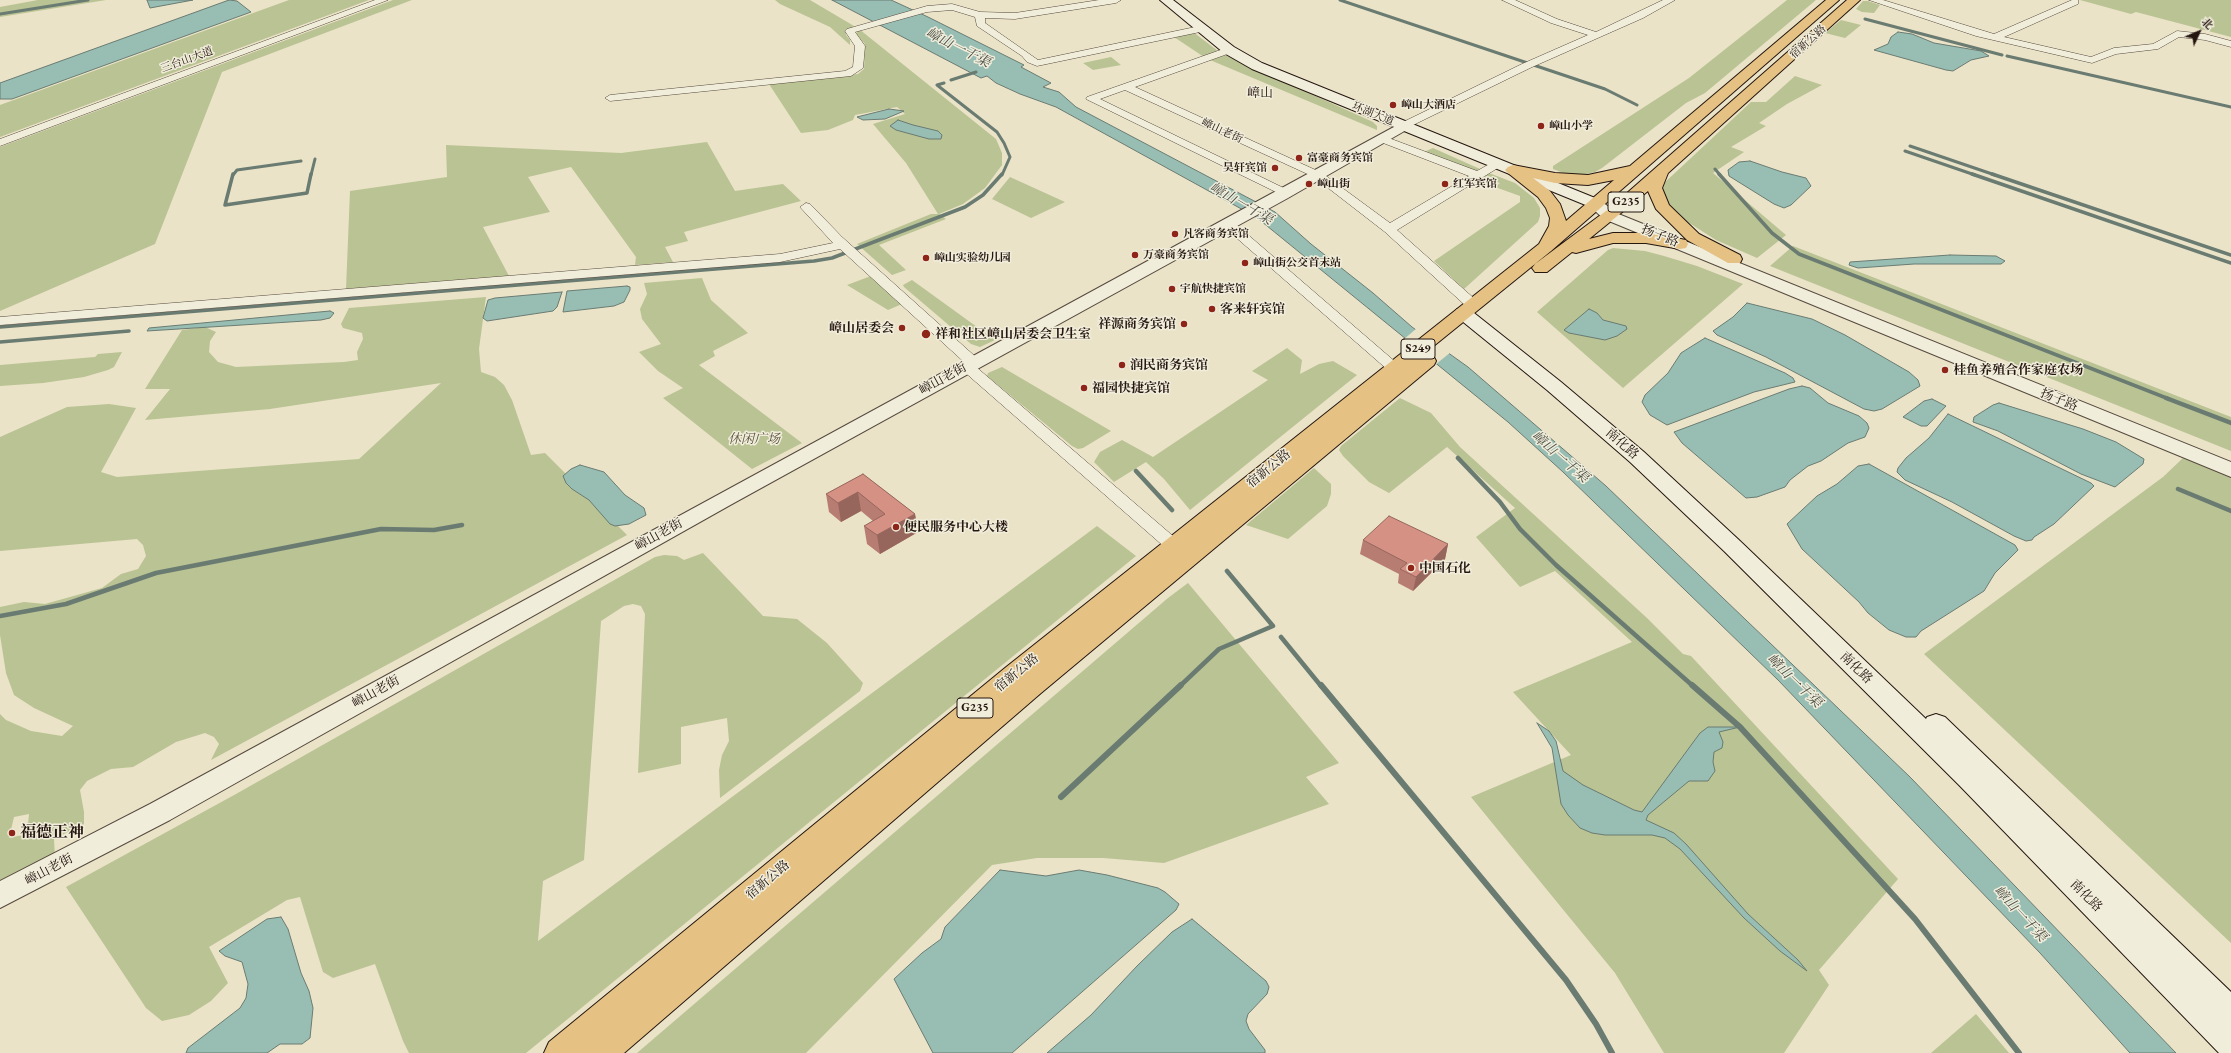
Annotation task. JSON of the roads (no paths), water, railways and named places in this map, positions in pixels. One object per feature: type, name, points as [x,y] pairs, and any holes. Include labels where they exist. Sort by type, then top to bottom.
[{"type":"highway","name":"宿新公路","points":[[1767,56],[1833,0]]},
{"type":"highway","name":"宿新公路","points":[[1767,56],[1787,61],[1854,0]]},
{"type":"highway","name":"G235","points":[[1552,250],[1594,203],[1767,56]]},
{"type":"highway","name":"G235","points":[[1466,320],[1552,250],[1613,213],[1787,61]]},
{"type":"highway","points":[[1513,170],[1556,178],[1588,180],[1617,175],[1641,164]]},
{"type":"highway","points":[[1513,170],[1544,194],[1554,207],[1558,218],[1552,250],[1613,238],[1646,238],[1680,244]]},
{"type":"highway","points":[[1661,171],[1654,188],[1662,206],[1671,217],[1693,237],[1734,259]]},
{"type":"highway","name":"宿新公路","points":[[560,1053],[1014,675],[1174,546],[1466,320]]},
{"type":"highway","name":"宿新公路","points":[[600,1053],[1402,371]]},
{"type":"street","name":"三台山大道","points":[[0,143],[383,0]]},
{"type":"street","points":[[610,98],[847,74],[858,68],[860,46],[850,31],[922,10],[952,7],[980,15],[1030,14],[1116,0]]},
{"type":"street","name":"环湖大道","points":[[1166,0],[1200,29],[1229,50],[1257,66],[1594,203]]},
{"type":"street","points":[[1507,0],[1554,21],[1597,35]]},
{"type":"street","points":[[1403,126],[1530,64],[1597,35],[1670,0]]},
{"type":"street","points":[[1874,0],[1937,22],[1994,38],[2092,60],[2114,51],[2155,47],[2177,34],[2188,34],[2231,44]]},
{"type":"street","points":[[1994,38],[2075,2]]},
{"type":"street","points":[[911,3],[922,10]]},
{"type":"street","points":[[980,15],[980,24],[1026,54],[1037,64],[1200,29]]},
{"type":"street","points":[[1229,50],[1091,99],[1284,194]]},
{"type":"street","name":"嶂山老街","points":[[1126,87],[1318,175],[1389,229],[1466,320]]},
{"type":"street","name":"嶂山老街","points":[[0,895],[160,812],[969,364],[1284,194],[1403,126]]},
{"type":"street","points":[[1382,139],[1478,174]]},
{"type":"street","points":[[1389,229],[1478,174],[1497,164]]},
{"type":"street","name":"扬子路","points":[[1594,203],[1680,244],[2231,470]]},
{"type":"street","points":[[806,207],[969,364],[1174,546]]},
{"type":"street","name":"扬子路","points":[[1613,213],[1734,259],[2231,462]]},
{"type":"street","points":[[1232,222],[1402,371]]},
{"type":"street","points":[[0,321],[780,258],[848,249]]},
{"type":"street","name":"南化路","points":[[1466,320],[1647,452],[1981,767],[2231,1013]]},
{"type":"street","name":"南化路","points":[[1466,320],[1554,386],[1637,457],[1732,546],[1968,777],[2231,1043]]},
{"type":"water","points":[[147,0],[193,0],[150,8]]},
{"type":"water","points":[[229,0],[237,1],[251,12],[12,99],[0,99],[0,83]]},
{"type":"water","name":"嶂山一干渠","points":[[832,0],[891,0],[928,17],[1024,65],[1021,67],[1051,83],[1043,87],[1059,92],[1076,107],[1275,212],[1311,244],[1373,293],[1412,327],[1468,367],[1606,486],[1910,777],[2176,1053],[2130,1053],[2040,953],[1778,680],[1563,472],[1508,422],[1256,217],[1056,107],[1020,94],[996,83],[987,76],[981,78]]},
{"type":"water","points":[[1898,32],[1912,34],[1934,43],[1981,51],[1989,56],[1971,60],[1953,71],[1874,50],[1888,44],[1891,37]]},
{"type":"water","points":[[889,109],[904,111],[885,119],[863,120],[857,117]]},
{"type":"water","points":[[898,120],[938,131],[942,135],[941,139],[929,139],[896,130],[890,126]]},
{"type":"water","points":[[1750,161],[1782,172],[1806,178],[1811,186],[1791,205],[1784,208],[1774,204],[1729,176],[1728,170],[1739,162]]},
{"type":"water","points":[[1950,255],[1996,256],[2005,261],[2001,264],[1914,264],[1858,268],[1849,265],[1850,262]]},
{"type":"water","points":[[630,287],[630,290],[624,302],[614,306],[563,312],[567,291]]},
{"type":"water","points":[[562,292],[557,307],[553,311],[487,321],[483,318],[488,300],[495,298]]},
{"type":"water","points":[[1747,303],[1812,319],[1845,335],[1909,372],[1918,380],[1920,386],[1882,409],[1874,411],[1864,409],[1766,357],[1717,335],[1713,331],[1733,317]]},
{"type":"water","points":[[1589,309],[1597,313],[1603,320],[1626,326],[1627,329],[1617,336],[1605,340],[1569,333],[1564,330]]},
{"type":"water","points":[[330,311],[334,313],[330,318],[321,320],[147,331],[149,328]]},
{"type":"water","points":[[1705,338],[1785,373],[1793,378],[1795,382],[1754,392],[1667,425],[1650,415],[1642,402],[1645,395],[1668,373],[1681,353]]},
{"type":"water","points":[[1802,386],[1810,388],[1828,403],[1859,416],[1867,423],[1869,428],[1865,437],[1848,443],[1821,461],[1808,466],[1790,480],[1785,487],[1757,497],[1746,498],[1682,443],[1674,432],[1789,389]]},
{"type":"water","points":[[1932,399],[1946,406],[1927,426],[1921,426],[1903,417],[1924,401]]},
{"type":"water","points":[[1999,403],[2083,429],[2116,442],[2144,459],[2143,464],[2115,487],[2081,474],[1998,431],[1973,422],[1974,417]]},
{"type":"water","points":[[1948,414],[2091,483],[2094,486],[2054,524],[2034,537],[2032,540],[2026,541],[2014,536],[1952,502],[1905,480],[1897,472],[1898,468],[1906,458],[1929,438]]},
{"type":"water","points":[[1869,464],[2015,545],[2018,550],[1995,573],[1984,591],[1921,631],[1916,637],[1906,637],[1889,630],[1868,613],[1859,602],[1802,549],[1787,524],[1817,496],[1837,484],[1858,466]]},
{"type":"water","points":[[580,465],[604,472],[625,495],[644,508],[646,515],[629,524],[615,526],[610,524],[589,500],[572,489],[566,483],[563,476],[571,469]]},
{"type":"water","points":[[1537,723],[1549,731],[1556,741],[1563,771],[1583,785],[1634,810],[1642,812],[1700,733],[1708,727],[1740,727],[1719,732],[1723,742],[1722,748],[1714,752],[1713,762],[1715,771],[1708,781],[1689,781],[1648,815],[1646,820],[1674,833],[1686,844],[1748,914],[1798,960],[1807,971],[1780,951],[1744,918],[1680,849],[1665,838],[1652,835],[1605,835],[1592,833],[1580,828],[1568,815],[1561,804],[1552,748]]},
{"type":"water","points":[[1000,870],[1046,876],[1079,870],[1107,875],[1158,888],[1179,904],[1176,910],[1012,1053],[933,1053],[894,979],[922,953],[941,939],[945,927]]},
{"type":"water","points":[[281,917],[288,929],[301,973],[309,991],[313,1008],[310,1038],[302,1044],[280,1044],[267,1053],[186,1053],[188,1048],[240,1008],[246,998],[248,984],[242,962],[225,956],[219,951],[267,919]]},
{"type":"water","points":[[1192,919],[1266,981],[1269,987],[1267,994],[1248,1014],[1246,1021],[1249,1029],[1265,1050],[1265,1053],[1047,1053],[1091,1015],[1137,966],[1172,932]]},
{"type":"waterway","points":[[0,14],[88,0]]},
{"type":"waterway","points":[[1340,0],[1605,89],[1637,105]]},
{"type":"waterway","points":[[1865,19],[2002,55]]},
{"type":"waterway","points":[[2007,56],[2231,107]]},
{"type":"waterway","name":"嶂山一干渠","points":[[951,80],[976,72]]},
{"type":"waterway","points":[[944,83],[937,85],[997,132],[1004,143],[1010,157],[1002,175]]},
{"type":"waterway","points":[[1910,146],[1995,175]]},
{"type":"waterway","points":[[1905,151],[1975,175]]},
{"type":"waterway","points":[[311,175],[315,159]]},
{"type":"waterway","points":[[233,175],[237,170],[301,161]]},
{"type":"waterway","points":[[1715,169],[1720,175]]},
{"type":"waterway","points":[[233,174],[225,205],[307,193],[311,174]]},
{"type":"waterway","points":[[0,327],[814,261],[832,258],[965,207],[983,195],[1002,174]]},
{"type":"waterway","points":[[1719,174],[1772,233],[1799,254],[2169,399]]},
{"type":"waterway","points":[[1972,174],[2231,263]]},
{"type":"waterway","points":[[1992,174],[2231,255]]},
{"type":"waterway","points":[[0,342],[129,331]]},
{"type":"waterway","points":[[2166,398],[2231,423]]},
{"type":"waterway","points":[[1458,458],[1500,502],[1520,529],[1556,565],[1693,686]]},
{"type":"waterway","points":[[1136,471],[1172,510]]},
{"type":"waterway","points":[[2178,489],[2231,511]]},
{"type":"waterway","points":[[0,616],[66,604],[156,573],[381,529],[434,530],[462,525]]},
{"type":"waterway","points":[[1180,686],[1219,649],[1273,626],[1227,571]]},
{"type":"waterway","points":[[1281,637],[1321,686]]},
{"type":"waterway","points":[[1061,797],[1181,685]]},
{"type":"waterway","points":[[1321,685],[1566,980],[1596,1024],[1612,1053]]},
{"type":"waterway","points":[[1692,685],[1740,727],[1915,919],[2019,1053]]},
{"type":"place","name":"嶂山大酒店","points":[[1393,105]]},
{"type":"place","name":"嶂山小学","points":[[1541,126]]},
{"type":"place","name":"富豪商务宾馆","points":[[1299,158]]},
{"type":"place","name":"昊轩宾馆","points":[[1275,168]]},
{"type":"place","name":"嶂山街","points":[[1309,184]]},
{"type":"place","name":"红军宾馆","points":[[1445,184]]},
{"type":"place","name":"凡客商务宾馆","points":[[1175,234]]},
{"type":"place","name":"万豪商务宾馆","points":[[1135,255]]},
{"type":"place","name":"嶂山实验幼儿园","points":[[926,258]]},
{"type":"place","name":"嶂山街公交首末站","points":[[1245,263]]},
{"type":"place","name":"宇航快捷宾馆","points":[[1172,289]]},
{"type":"place","name":"客来轩宾馆","points":[[1212,309]]},
{"type":"place","name":"祥源商务宾馆","points":[[1184,324]]},
{"type":"place","name":"嶂山居委会","points":[[902,328]]},
{"type":"place","name":"祥和社区嶂山居委会卫生室","points":[[926,334]]},
{"type":"place","name":"润民商务宾馆","points":[[1122,365]]},
{"type":"place","name":"桂鱼养殖合作家庭农场","points":[[1945,370]]},
{"type":"place","name":"福园快捷宾馆","points":[[1084,388]]},
{"type":"place","name":"便民服务中心大楼","points":[[896,527]]},
{"type":"place","name":"中国石化","points":[[1411,568]]},
{"type":"place","name":"福德正神","points":[[12,833]]},
{"type":"district","name":"嶂山","points":[[1260,93]]},
{"type":"park label","name":"休闲广场","points":[[754,439]]}]
